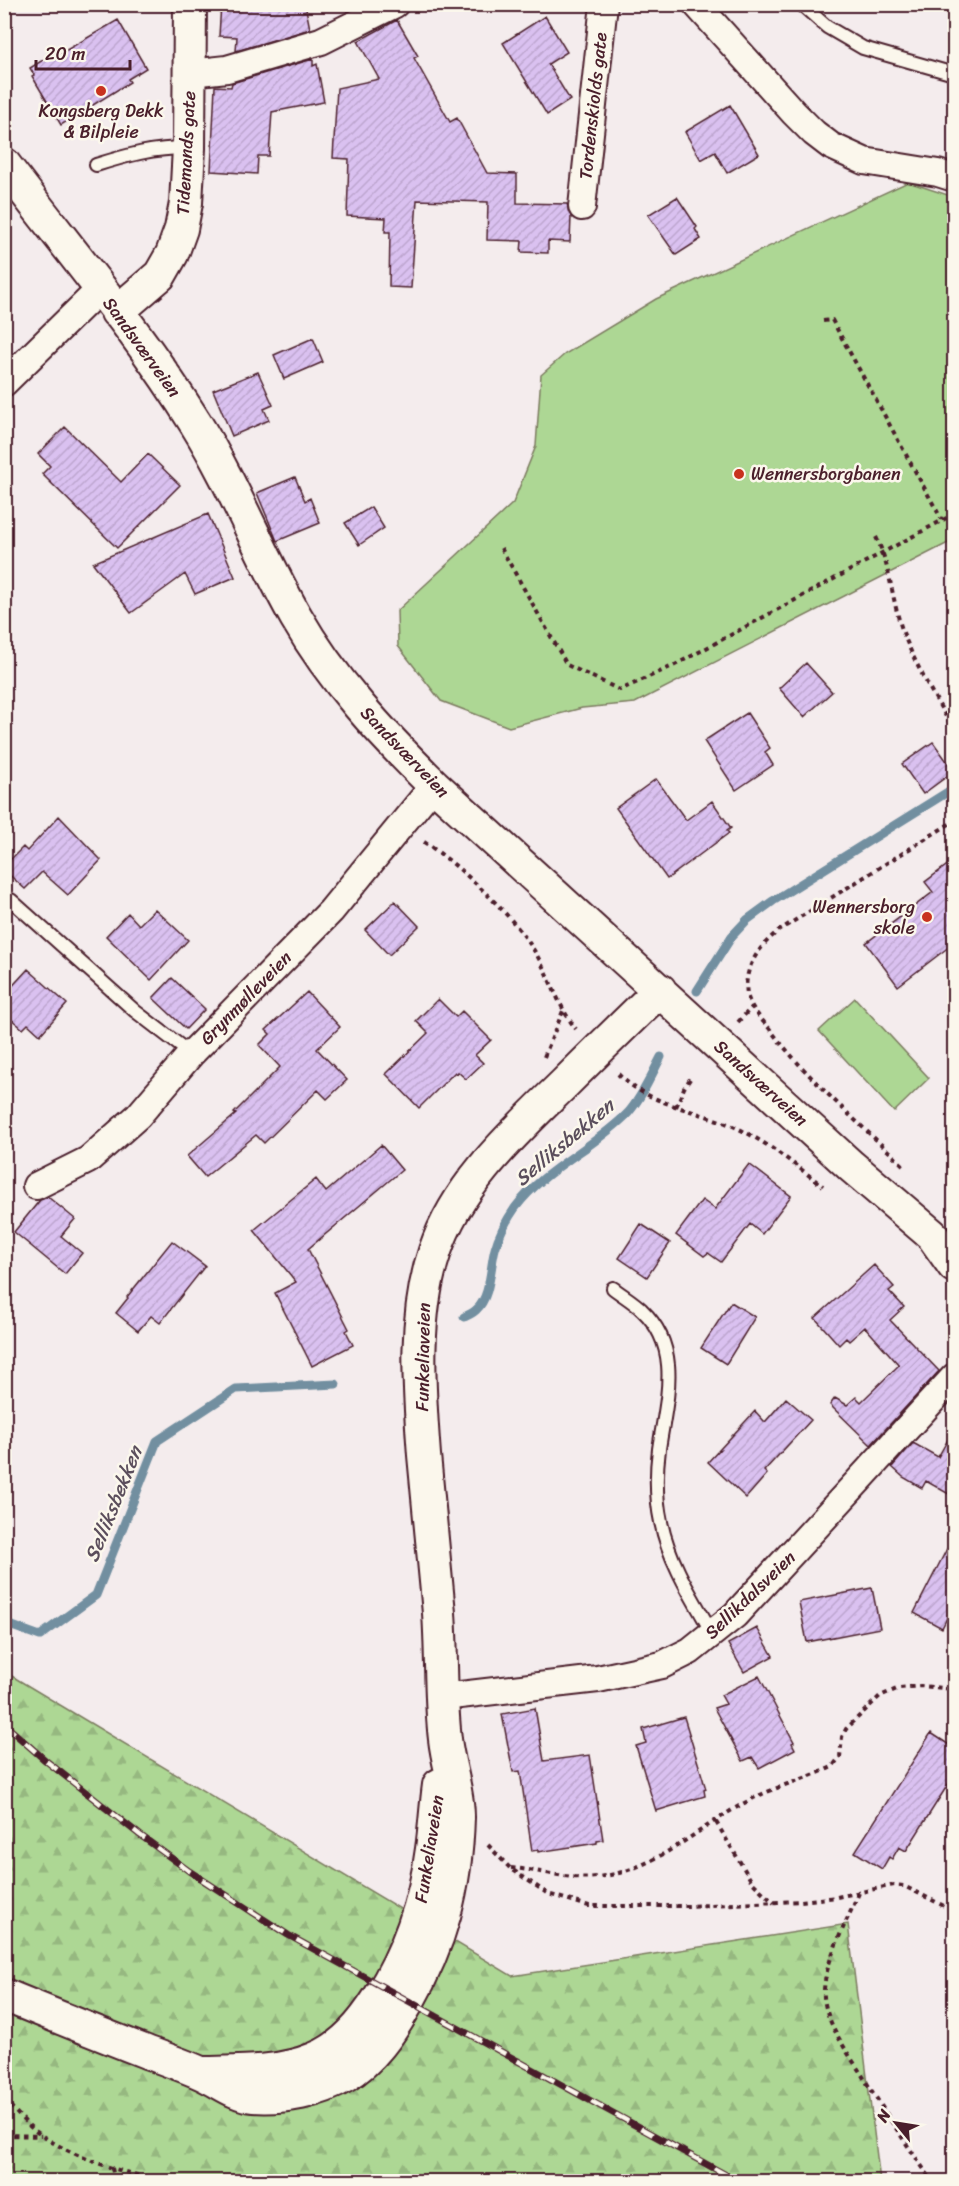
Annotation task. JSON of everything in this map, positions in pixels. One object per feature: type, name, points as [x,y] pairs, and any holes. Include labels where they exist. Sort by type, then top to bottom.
[{"type":"street","name":"Tidemands gate","points":[[109,300],[160,275],[175,248],[184,218],[189,148],[190,4]]},
{"type":"street","points":[[190,73],[227,69],[321,41],[395,4]]},
{"type":"street","name":"Tordenskiolds gate","points":[[582,207],[604,4]]},
{"type":"street","points":[[696,4],[794,113],[831,146],[864,161],[938,173],[954,178]]},
{"type":"street","name":"Sandsværveien","points":[[4,164],[109,300],[177,393],[215,454],[278,584],[318,652],[372,720],[434,785],[851,1166],[943,1239],[954,1266]]},
{"type":"street","points":[[4,383],[109,300]]},
{"type":"street","name":"Grynmølleveien","points":[[36,1186],[88,1160],[138,1116],[191,1054],[331,911],[434,785]]},
{"type":"street","name":"Funkeliaveien","points":[[202,2073],[254,2072],[299,2064],[329,2052],[363,2022],[396,1972],[415,1928],[432,1849],[445,1740],[439,1616],[419,1368],[423,1307],[435,1251],[446,1224],[482,1169],[546,1101],[660,990]]},
{"type":"street","name":"Sellikdalsveien","points":[[443,1697],[598,1678],[641,1670],[662,1665],[690,1651],[735,1615],[954,1377]]},
{"type":"street","name":"Funkeliaveien","points":[[4,1995],[202,2073],[247,2096],[288,2095],[329,2084],[347,2075],[371,2055],[399,2018],[424,1972],[440,1933],[452,1883],[458,1818],[458,1796],[445,1740]]},
{"type":"lane","points":[[801,4],[827,27],[863,48],[954,74]]},
{"type":"lane","points":[[96,165],[137,152],[164,148],[189,148]]},
{"type":"lane","points":[[11,900],[135,1011],[191,1054]]},
{"type":"lane","points":[[613,1288],[642,1310],[656,1326],[665,1344],[669,1371],[668,1401],[658,1451],[657,1488],[661,1522],[689,1593],[713,1634]]},
{"type":"path","points":[[823,321],[832,320],[942,520]]},
{"type":"path","points":[[501,548],[567,665],[620,690],[675,665],[954,514]]},
{"type":"path","points":[[876,537],[883,552],[889,584],[904,635],[954,730]]},
{"type":"path","points":[[910,1172],[810,1078],[752,1006],[747,989],[748,971],[753,958],[765,942],[792,922],[954,821]]},
{"type":"path","points":[[399,826],[429,846],[482,890],[515,926],[533,950],[578,1032]]},
{"type":"path","points":[[734,1027],[752,1006]]},
{"type":"path","points":[[616,1072],[632,1086],[655,1099],[709,1116],[738,1129],[778,1153],[828,1191]]},
{"type":"path","points":[[676,1107],[692,1076]]},
{"type":"path","points":[[510,1868],[579,1877],[617,1874],[652,1860],[751,1799],[832,1767],[840,1756],[842,1737],[846,1729],[880,1696],[899,1688],[921,1686],[954,1689]]},
{"type":"path","points":[[458,1818],[510,1868],[548,1894],[589,1906],[774,1903],[837,1897],[894,1885],[904,1886],[954,1911]]},
{"type":"path","points":[[716,1822],[752,1882],[774,1903]]},
{"type":"path","points":[[859,1892],[827,1974],[824,1996],[827,2010],[841,2042],[882,2108],[933,2181]]},
{"type":"path","points":[[4,2099],[21,2119],[42,2136],[81,2156],[139,2175],[172,2181]]},
{"type":"path","points":[[4,2135],[42,2136]]},
{"type":"path","points":[[112,2167],[115,2181]]},
{"type":"path","points":[[334,2181],[349,2176],[391,2175],[425,2178],[431,2181]]},
{"type":"green space","name":"Wennersborgbanen","points":[[908,182],[954,197],[954,540],[635,703],[582,708],[509,727],[441,701],[398,646],[397,611],[513,503],[536,446],[541,375],[565,354],[656,299]]},
{"type":"green space","points":[[855,998],[929,1078],[894,1112],[819,1031]]},
{"type":"green space","points":[[5,1672],[512,1976],[848,1924],[880,2181],[5,2182]]},
{"type":"building","points":[[221,4],[305,4],[310,29],[236,51],[237,37],[219,36]]},
{"type":"building","points":[[545,16],[567,52],[548,64],[570,100],[547,115],[503,43]]},
{"type":"building","points":[[118,20],[146,68],[128,79],[130,82],[61,125],[32,76],[34,75],[30,68],[56,52],[58,55]]},
{"type":"building","points":[[397,20],[418,56],[414,58],[450,122],[457,118],[487,173],[517,174],[517,203],[567,204],[571,216],[570,242],[548,241],[548,253],[521,252],[522,241],[487,240],[488,202],[417,200],[411,288],[389,287],[390,232],[385,232],[386,218],[347,216],[349,159],[333,158],[337,88],[379,79],[358,41]]},
{"type":"building","points":[[313,59],[313,66],[317,64],[324,102],[272,112],[269,156],[258,156],[257,174],[211,171],[215,86],[231,87],[232,83]]},
{"type":"building","points":[[730,105],[759,154],[727,173],[715,152],[701,160],[685,132]]},
{"type":"building","points":[[677,197],[697,227],[695,229],[701,239],[676,255],[648,215]]},
{"type":"building","points":[[313,338],[323,362],[284,379],[274,355]]},
{"type":"building","points":[[258,372],[273,405],[264,409],[269,420],[232,436],[213,390]]},
{"type":"building","points":[[65,427],[121,482],[148,454],[180,485],[117,548],[42,474],[50,466],[38,454]]},
{"type":"building","points":[[295,477],[305,501],[310,498],[320,523],[277,541],[257,493]]},
{"type":"building","points":[[371,507],[384,528],[359,545],[345,523]]},
{"type":"building","points":[[208,514],[235,577],[195,594],[185,574],[131,613],[93,563]]},
{"type":"building","points":[[806,663],[832,692],[804,717],[779,688]]},
{"type":"building","points":[[747,713],[770,748],[765,752],[773,765],[736,790],[704,741]]},
{"type":"building","points":[[933,742],[954,771],[923,794],[902,764]]},
{"type":"building","points":[[656,779],[686,820],[712,801],[731,828],[727,831],[729,833],[667,879],[616,808]]},
{"type":"building","points":[[59,816],[101,860],[68,895],[42,872],[25,889],[4,870],[4,866],[23,847],[27,851]]},
{"type":"building","name":"Wennersborg skole","points":[[954,860],[954,943],[898,986],[866,943],[933,892],[925,882]]},
{"type":"building","points":[[395,901],[419,926],[389,955],[365,930]]},
{"type":"building","points":[[155,909],[188,940],[151,980],[106,936],[128,913],[139,925]]},
{"type":"building","points":[[28,969],[67,1004],[40,1035],[28,1024],[23,1029],[4,1013],[4,995]]},
{"type":"building","points":[[172,978],[205,1009],[186,1029],[153,998]]},
{"type":"building","points":[[307,992],[340,1027],[317,1049],[347,1080],[327,1099],[318,1090],[264,1143],[256,1135],[205,1177],[187,1156],[236,1114],[234,1113],[280,1067],[259,1045],[270,1034],[266,1030]]},
{"type":"building","points":[[438,999],[456,1017],[462,1011],[491,1040],[475,1055],[483,1063],[466,1079],[455,1072],[419,1108],[386,1074],[428,1033],[416,1021]]},
{"type":"building","points":[[381,1145],[402,1170],[308,1249],[349,1329],[346,1331],[353,1345],[312,1366],[275,1293],[296,1282],[254,1230],[316,1179],[326,1192]]},
{"type":"building","points":[[749,1164],[791,1196],[762,1234],[750,1224],[721,1262],[708,1253],[704,1256],[676,1235],[702,1200],[715,1209]]},
{"type":"building","points":[[48,1197],[75,1219],[61,1236],[82,1253],[65,1274],[14,1232],[40,1200]]},
{"type":"building","points":[[641,1224],[670,1243],[647,1277],[619,1258]]},
{"type":"building","points":[[172,1241],[205,1266],[160,1323],[151,1316],[138,1331],[116,1313]]},
{"type":"building","points":[[874,1265],[894,1287],[889,1291],[904,1307],[890,1320],[939,1371],[871,1445],[830,1405],[835,1398],[847,1405],[856,1397],[861,1402],[899,1365],[865,1327],[849,1341],[846,1338],[839,1345],[815,1318]]},
{"type":"building","points":[[731,1302],[755,1317],[726,1364],[701,1348]]},
{"type":"building","points":[[786,1398],[811,1420],[764,1471],[767,1474],[746,1498],[708,1462],[755,1411],[765,1422]]},
{"type":"building","points":[[954,1429],[954,1497],[926,1481],[922,1488],[903,1477],[892,1467],[913,1443],[938,1457]]},
{"type":"building","points":[[954,1535],[954,1604],[942,1628],[914,1613]]},
{"type":"building","points":[[872,1588],[880,1628],[807,1642],[799,1602]]},
{"type":"building","points":[[757,1628],[773,1656],[744,1672],[728,1644]]},
{"type":"building","points":[[759,1676],[794,1742],[792,1743],[795,1749],[759,1768],[752,1757],[743,1761],[714,1708],[726,1704],[721,1695]]},
{"type":"building","points":[[535,1708],[544,1761],[590,1755],[603,1840],[597,1843],[532,1851],[520,1771],[513,1772],[502,1714]]},
{"type":"building","points":[[684,1717],[706,1789],[704,1790],[705,1796],[656,1811],[636,1746],[646,1743],[643,1729]]},
{"type":"building","points":[[931,1733],[954,1748],[954,1775],[906,1851],[899,1847],[882,1869],[855,1852]]},
{"type":"waterway","name":"Selliksbekken","points":[[697,991],[732,936],[747,920],[773,901],[954,788]]},
{"type":"waterway","name":"Selliksbekken","points":[[464,1317],[476,1310],[485,1298],[497,1243],[515,1208],[541,1181],[628,1113],[642,1093],[661,1057]]},
{"type":"waterway","name":"Selliksbekken","points":[[4,1623],[40,1636],[96,1595],[157,1441],[236,1389],[336,1384]]},
{"type":"railway","points":[[4,1724],[45,1760],[140,1835],[189,1871],[288,1935],[739,2182]]},
{"type":"place","name":"Kongsberg Dekk & Bilpleie","points":[[101,91]]},
{"type":"place","name":"Wennersborgbanen","points":[[739,474]]},
{"type":"place","name":"Wennersborg skole","points":[[927,917]]}]
